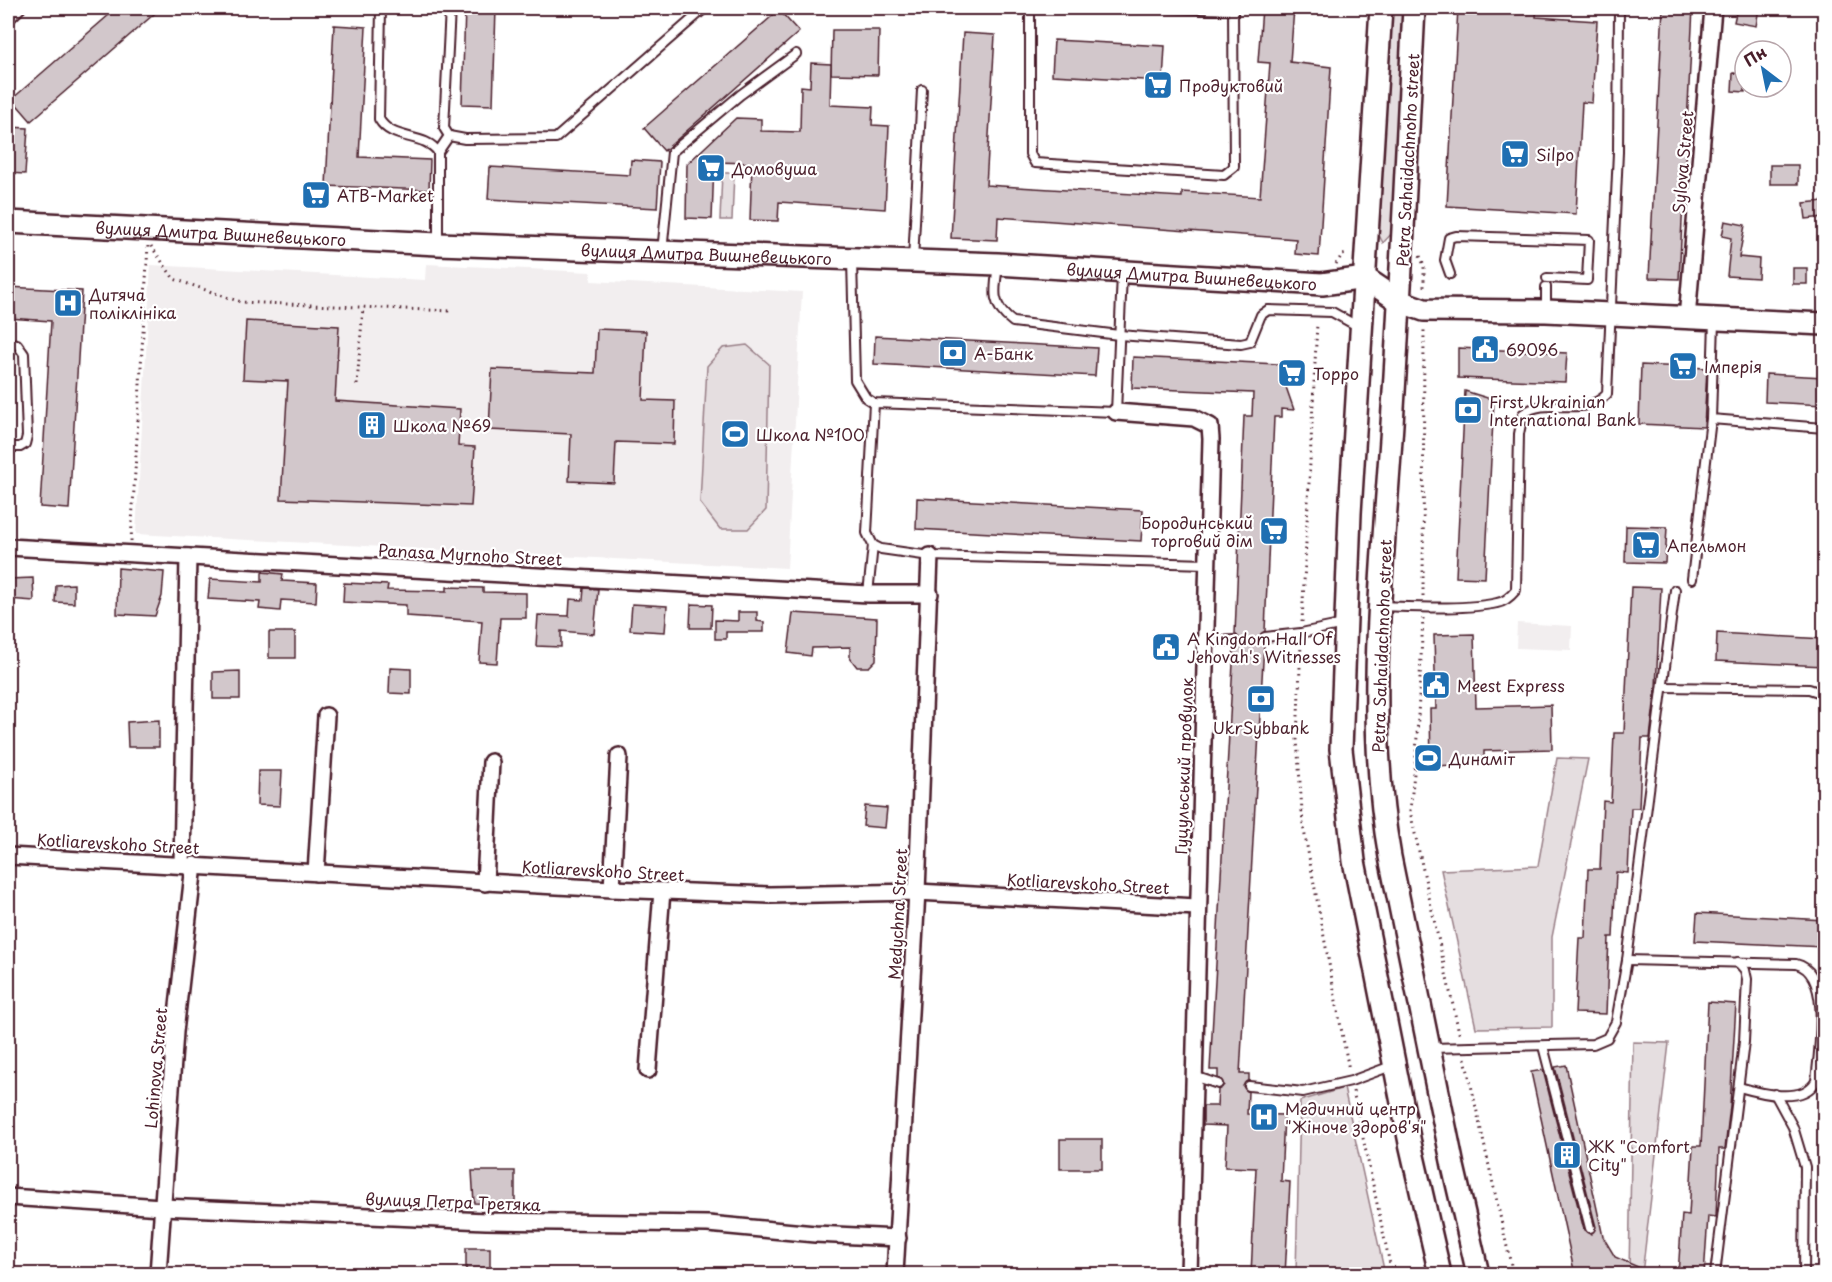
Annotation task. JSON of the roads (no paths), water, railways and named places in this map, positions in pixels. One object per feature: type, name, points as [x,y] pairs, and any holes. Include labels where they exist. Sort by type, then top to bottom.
[{"type":"street","points":[[1381,8],[1350,513],[1341,749],[1354,861],[1410,1143],[1440,1275]]},
{"type":"street","name":"Petra Sahaidachnoho street","points":[[1414,8],[1399,301],[1379,606],[1377,755],[1381,807],[1428,1048],[1478,1275]]},
{"type":"street","name":"Sylova Street","points":[[1687,319],[1713,8]]},
{"type":"street","name":"вулиця Дмитра Вишневецького","points":[[8,222],[438,244],[998,264],[1122,274],[1322,284],[1365,278]]},
{"type":"street","points":[[1365,278],[1399,301],[1424,310],[1546,311],[1714,321],[1824,324]]},
{"type":"street","name":"Гуцульський провулок","points":[[1116,412],[1194,418],[1210,426],[1189,1275]]},
{"type":"street","name":"Panasa Myrnoho Street","points":[[8,547],[868,594],[930,594]]},
{"type":"street","name":"Medychna Street","points":[[896,1275],[917,892],[930,556]]},
{"type":"street","name":"Lohinova Street","points":[[158,1275],[188,865],[188,557]]},
{"type":"street","points":[[316,873],[326,716]]},
{"type":"street","points":[[612,890],[619,756]]},
{"type":"street","points":[[485,883],[491,762]]},
{"type":"street","name":"Kotliarevskoho Street","points":[[8,855],[612,890],[770,895],[917,892],[1197,907]]},
{"type":"street","points":[[648,1070],[662,891]]},
{"type":"street","name":"вулиця Петра Третяка","points":[[8,1197],[162,1207],[486,1221],[708,1224],[815,1234],[898,1238]]},
{"type":"lane","points":[[8,21],[21,8]]},
{"type":"lane","points":[[381,8],[379,119],[389,131],[430,145],[438,152]]},
{"type":"lane","points":[[448,136],[444,128],[450,8]]},
{"type":"lane","points":[[448,136],[465,139],[556,138],[705,8]]},
{"type":"lane","points":[[1030,8],[1030,154],[1035,163],[1224,175],[1234,167],[1233,9],[1168,8]]},
{"type":"lane","points":[[1379,606],[1423,608],[1498,603],[1515,590],[1519,434],[1523,414],[1533,408],[1590,406],[1604,397],[1609,387],[1618,152],[1619,8]]},
{"type":"lane","points":[[662,253],[672,152],[734,100],[796,54]]},
{"type":"lane","points":[[913,261],[922,90]]},
{"type":"lane","points":[[438,244],[438,152],[448,136]]},
{"type":"lane","points":[[1450,274],[1445,260],[1449,238],[1456,236],[1589,240],[1587,280],[1546,282],[1546,311]]},
{"type":"lane","points":[[852,260],[855,380],[866,398],[874,403],[1116,412],[1122,274]]},
{"type":"lane","points":[[998,264],[994,288],[998,307],[1002,314],[1014,322],[1119,334],[1245,344],[1254,336],[1264,312],[1273,309],[1332,312],[1362,328]]},
{"type":"lane","points":[[1692,579],[1711,419],[1714,321]]},
{"type":"lane","points":[[8,343],[17,344],[24,354],[27,435],[25,444],[20,447],[8,447]]},
{"type":"lane","points":[[868,594],[873,546],[867,533],[874,403]]},
{"type":"lane","points":[[1711,419],[1824,428]]},
{"type":"lane","points":[[873,546],[930,556],[1207,564]]},
{"type":"lane","points":[[1428,1048],[1593,1044],[1607,1038],[1616,1022],[1628,960],[1675,590]]},
{"type":"lane","points":[[1265,637],[1301,633],[1346,623]]},
{"type":"lane","points":[[1205,642],[1234,640]]},
{"type":"lane","points":[[1664,687],[1809,689],[1824,694]]},
{"type":"lane","points":[[1628,960],[1803,965],[1809,969],[1821,987],[1823,1005],[1816,1081],[1807,1093],[1775,1094],[1739,1087]]},
{"type":"lane","points":[[1715,1275],[1744,1042],[1746,980],[1745,970],[1738,962]]},
{"type":"lane","points":[[1543,1046],[1590,1228]]},
{"type":"lane","points":[[1249,1086],[1303,1092],[1351,1081],[1395,1064]]},
{"type":"lane","points":[[1193,1075],[1218,1084]]},
{"type":"lane","points":[[1775,1094],[1790,1120],[1804,1167],[1804,1275]]},
{"type":"place","name":"Продуктовий","points":[[1158,85]]},
{"type":"place","name":"Silpo","points":[[1515,154]]},
{"type":"place","name":"Домовуша","points":[[711,168]]},
{"type":"place","name":"ATB-Market","points":[[316,195]]},
{"type":"place","name":"Дитяча поліклініка","points":[[68,303]]},
{"type":"place","name":"69096","points":[[1485,349]]},
{"type":"place","name":"А-Банк","points":[[953,353]]},
{"type":"place","name":"Імперія","points":[[1683,366]]},
{"type":"place","name":"Торро","points":[[1292,373]]},
{"type":"place","name":"First Ukrainian International Bank","points":[[1468,410]]},
{"type":"place","name":"Школа №69","points":[[372,425]]},
{"type":"place","name":"Школа №100","points":[[735,434]]},
{"type":"place","name":"Бородинський торговий дім","points":[[1274,531]]},
{"type":"place","name":"Апельмон","points":[[1646,545]]},
{"type":"place","name":"A Kingdom Hall Of Jehovah's Witnesses","points":[[1166,647]]},
{"type":"place","name":"Meest Express","points":[[1436,685]]},
{"type":"place","name":"UkrSybbank","points":[[1261,699]]},
{"type":"place","name":"Динаміт","points":[[1428,758]]},
{"type":"place","name":"Медичний центр \"Жіноче здоров'я\"","points":[[1264,1117]]},
{"type":"place","name":"ЖК \"Comfort City\"","points":[[1567,1155]]}]
